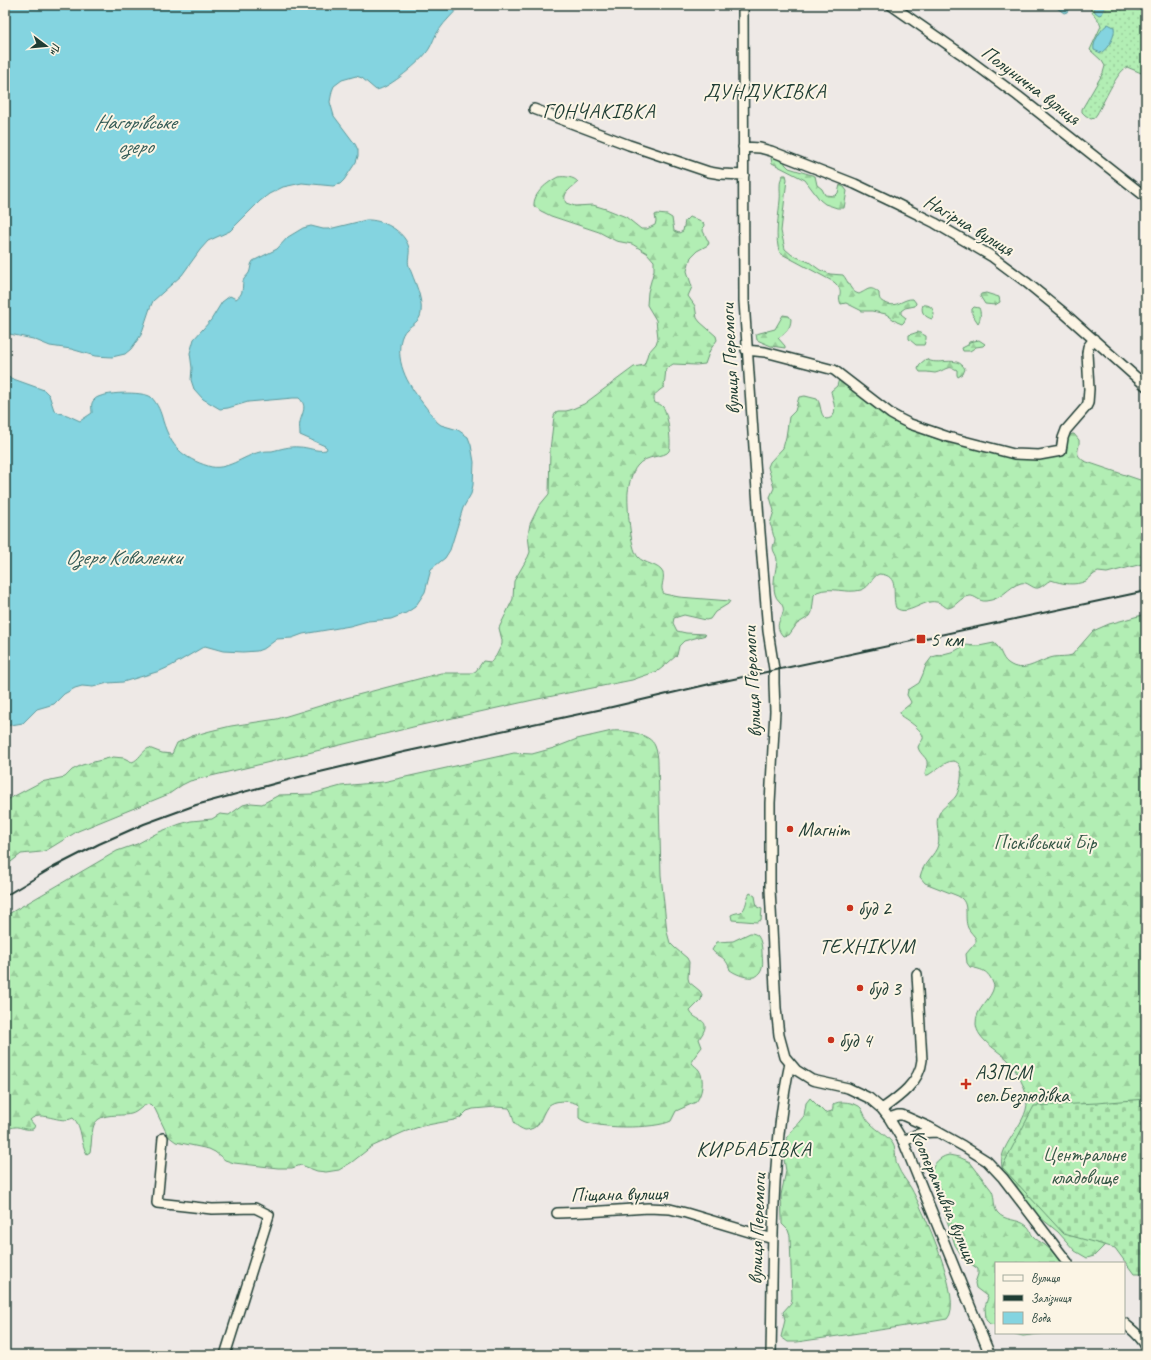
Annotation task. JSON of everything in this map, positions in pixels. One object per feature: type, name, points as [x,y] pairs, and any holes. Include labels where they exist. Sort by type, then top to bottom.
[{"type":"street","name":"вулиця Перемоги","points":[[743,5],[743,254],[746,350],[763,571],[774,683],[775,711],[770,803],[770,889],[774,980],[779,1035],[782,1050],[790,1063],[780,1117],[773,1239],[771,1355]]},
{"type":"street","name":"Полунична вулиця","points":[[891,5],[1023,99],[1146,197]]},
{"type":"street","points":[[534,109],[629,145],[709,172],[744,175]]},
{"type":"street","name":"Нагірна вулиця","points":[[743,147],[760,148],[776,152],[855,184],[929,220],[991,256],[1006,266],[1064,313],[1146,386]]},
{"type":"street","points":[[746,350],[762,351],[834,370],[891,414],[916,427],[979,446],[1014,454],[1031,455],[1061,451],[1066,430],[1086,407],[1089,389],[1087,353],[1088,347],[1094,339]]},
{"type":"street","points":[[882,1108],[896,1098],[912,1083],[921,1067],[922,1060],[917,974]]},
{"type":"street","name":"Кооперативна вулиця","points":[[790,1063],[796,1070],[809,1079],[854,1091],[869,1098],[882,1108],[889,1118],[904,1143],[990,1355]]},
{"type":"street","points":[[889,1118],[902,1115],[938,1132],[987,1162],[1008,1184],[1067,1262]]},
{"type":"street","points":[[904,1143],[912,1136],[923,1132],[938,1132]]},
{"type":"street","points":[[163,1138],[157,1202],[212,1209],[255,1208],[269,1215],[225,1355]]},
{"type":"street","name":"Піщана вулиця","points":[[556,1213],[664,1208],[686,1213],[773,1239]]},
{"type":"street","points":[[1125,1324],[1134,1332],[1146,1347]]},
{"type":"green space","points":[[1090,5],[1146,5],[1146,75],[1127,67],[1123,70],[1115,81],[1097,114],[1091,119],[1082,112],[1082,109],[1103,73],[1105,66],[1102,61],[1090,50],[1101,26],[1091,11]]},
{"type":"green space","points":[[774,156],[785,160],[785,164],[789,168],[815,176],[817,185],[822,189],[825,195],[835,196],[838,193],[840,185],[844,187],[847,191],[844,208],[837,208],[825,204],[820,200],[805,180],[772,163],[771,158]]},
{"type":"green space","points":[[783,175],[786,175],[787,179],[781,231],[785,249],[792,255],[809,262],[820,270],[830,274],[843,275],[856,293],[859,294],[869,289],[873,289],[879,293],[881,301],[889,305],[913,299],[916,303],[915,306],[905,308],[901,311],[901,314],[906,318],[902,324],[886,314],[872,311],[862,311],[846,303],[841,304],[839,298],[840,291],[834,282],[780,253],[777,241],[777,227],[780,184]]},
{"type":"green space","points":[[558,177],[569,177],[578,182],[566,194],[566,203],[575,206],[593,205],[606,209],[626,217],[641,229],[647,229],[655,225],[655,215],[657,214],[667,215],[672,218],[674,231],[679,233],[683,231],[685,221],[689,217],[699,220],[704,224],[703,231],[709,243],[691,257],[687,271],[692,287],[688,296],[695,306],[697,318],[716,336],[717,340],[710,350],[705,364],[673,364],[666,369],[664,387],[655,395],[654,400],[655,403],[662,406],[665,410],[670,436],[670,448],[664,455],[645,460],[637,466],[630,481],[628,498],[630,526],[635,552],[638,557],[661,570],[663,573],[662,589],[664,594],[679,597],[730,601],[728,604],[715,612],[710,619],[706,620],[684,615],[674,618],[673,623],[677,631],[706,635],[684,641],[679,646],[677,655],[658,671],[632,680],[417,726],[190,781],[169,794],[78,831],[47,850],[21,854],[11,862],[5,864],[5,801],[41,782],[65,777],[72,770],[82,765],[113,757],[124,758],[132,762],[149,748],[162,753],[172,754],[177,743],[192,736],[210,731],[231,726],[277,719],[346,698],[441,673],[472,673],[476,671],[483,661],[491,662],[496,656],[502,644],[499,628],[513,599],[514,581],[530,552],[528,535],[530,524],[539,506],[549,494],[550,450],[554,416],[556,412],[570,410],[584,404],[634,367],[644,365],[648,353],[656,344],[658,338],[656,320],[647,305],[648,292],[654,270],[654,261],[647,253],[632,244],[616,241],[599,232],[551,216],[534,206],[534,201],[542,188]]},
{"type":"green space","points":[[986,293],[999,297],[1000,302],[995,305],[985,304],[980,296],[981,294]]},
{"type":"green space","points":[[923,305],[927,305],[932,308],[934,315],[932,319],[924,314],[922,310]]},
{"type":"green space","points":[[974,307],[979,308],[980,310],[980,318],[978,323],[972,314],[972,309]]},
{"type":"green space","points":[[783,315],[789,316],[791,319],[787,330],[778,338],[785,348],[771,346],[757,340],[756,334],[775,329]]},
{"type":"green space","points":[[918,332],[926,336],[924,345],[916,345],[909,339],[909,335]]},
{"type":"green space","points":[[979,340],[985,344],[970,351],[963,351],[962,348],[968,345],[969,342]]},
{"type":"green space","points":[[926,359],[936,362],[957,362],[965,369],[963,374],[958,377],[957,370],[954,368],[946,368],[935,373],[920,372],[918,369],[920,364]]},
{"type":"green space","points":[[839,379],[850,386],[875,407],[963,439],[1047,456],[1069,436],[1074,434],[1079,440],[1078,454],[1084,461],[1146,482],[1146,563],[1107,573],[1098,572],[1086,581],[1077,584],[1060,583],[1051,580],[1041,587],[1036,588],[1026,583],[1021,583],[992,600],[984,601],[973,596],[969,596],[963,598],[948,608],[938,602],[931,602],[905,610],[896,608],[893,582],[886,575],[879,574],[874,577],[867,587],[861,590],[822,590],[817,592],[814,595],[812,612],[810,616],[797,624],[789,635],[783,636],[778,627],[783,614],[783,607],[774,590],[777,560],[773,548],[775,539],[770,524],[774,511],[770,497],[774,488],[768,467],[770,462],[783,448],[789,417],[795,411],[799,397],[805,396],[817,399],[824,417],[826,419],[831,418],[834,412],[834,403],[831,391],[837,386]]},
{"type":"green space","name":"Пісківський Бір","points":[[1146,614],[1146,1272],[1113,1237],[1094,1256],[1087,1258],[1075,1251],[1058,1232],[1036,1214],[1003,1171],[1001,1162],[1003,1153],[1026,1110],[1027,1101],[1025,1091],[1017,1073],[1008,1060],[984,1040],[977,1030],[976,1018],[993,991],[994,986],[988,974],[979,969],[970,967],[967,963],[966,954],[976,942],[976,939],[968,928],[966,906],[962,899],[958,896],[925,883],[920,877],[924,867],[938,845],[939,837],[937,822],[939,814],[942,809],[956,796],[959,788],[961,776],[960,766],[953,761],[950,761],[928,775],[925,775],[927,761],[918,747],[923,739],[923,736],[915,726],[901,716],[900,712],[910,704],[911,702],[907,695],[908,690],[919,683],[926,665],[932,657],[955,651],[965,645],[979,646],[994,643],[1008,663],[1020,668],[1031,666],[1054,657],[1072,655],[1093,631],[1109,624]]},
{"type":"green space","points":[[612,731],[623,731],[642,735],[648,738],[656,748],[658,760],[661,875],[667,932],[670,943],[687,958],[689,962],[689,982],[700,991],[702,995],[701,1000],[690,1011],[692,1015],[705,1024],[699,1039],[702,1047],[692,1060],[692,1063],[701,1074],[701,1091],[696,1102],[676,1111],[671,1121],[663,1124],[639,1127],[597,1125],[579,1118],[579,1106],[577,1104],[560,1101],[552,1103],[548,1106],[537,1126],[525,1130],[520,1128],[515,1123],[509,1108],[496,1107],[473,1109],[467,1111],[460,1118],[454,1120],[422,1126],[404,1132],[371,1147],[339,1170],[326,1172],[317,1171],[301,1165],[292,1168],[278,1168],[234,1163],[225,1160],[209,1149],[176,1142],[168,1136],[155,1109],[150,1104],[131,1114],[109,1116],[99,1119],[93,1128],[90,1152],[87,1154],[83,1145],[80,1130],[73,1118],[62,1120],[45,1116],[34,1117],[30,1120],[35,1126],[33,1129],[13,1127],[5,1131],[5,916],[117,851],[137,844],[159,832],[180,824],[191,821],[212,819],[220,814],[229,815],[243,805],[251,803],[262,804],[279,795],[312,794],[341,786],[383,782],[514,753],[532,754],[554,748],[577,739]]},
{"type":"green space","points":[[750,893],[755,896],[757,907],[762,909],[761,920],[757,922],[732,920],[731,915],[743,910]]},
{"type":"green space","points":[[750,933],[758,936],[762,946],[762,969],[759,975],[755,977],[742,976],[730,970],[724,959],[712,950],[717,942],[733,941]]},
{"type":"green space","points":[[810,1098],[825,1113],[832,1111],[833,1105],[839,1102],[847,1102],[859,1106],[869,1122],[893,1144],[897,1164],[924,1215],[940,1255],[951,1294],[951,1309],[947,1319],[797,1342],[788,1342],[781,1337],[785,1320],[783,1312],[791,1303],[792,1298],[790,1236],[788,1230],[782,1224],[781,1195],[786,1171],[783,1153],[785,1142],[790,1133],[804,1116],[806,1103]]},
{"type":"green space","name":"Центральне кладовище","points":[[1146,1099],[1146,1274],[1134,1274],[1115,1248],[1064,1234],[1002,1167],[1034,1106]]},
{"type":"green space","points":[[949,1155],[959,1157],[970,1162],[992,1191],[997,1212],[1008,1219],[1020,1222],[1027,1226],[1032,1235],[1050,1249],[1061,1262],[995,1262],[995,1325],[990,1324],[986,1320],[985,1307],[988,1297],[976,1288],[975,1283],[978,1269],[964,1259],[955,1245],[942,1205],[941,1188],[931,1179],[933,1167],[941,1158]]},
{"type":"green space","points":[[1015,1334],[1039,1334],[1023,1336]]},
{"type":"water","name":"Нагорівське озеро","points":[[5,5],[461,5],[441,27],[425,54],[396,80],[376,90],[362,78],[356,76],[342,80],[334,86],[330,102],[334,116],[358,150],[356,162],[344,180],[340,184],[333,186],[302,183],[283,187],[269,194],[230,231],[208,241],[182,275],[153,301],[141,335],[131,349],[125,354],[112,357],[95,356],[71,349],[50,346],[33,339],[5,333]]},
{"type":"water","points":[[1057,5],[1070,6],[1067,12],[1064,13],[1057,8]]},
{"type":"water","points":[[1093,5],[1106,5],[1102,14],[1099,15],[1095,12]]},
{"type":"water","points":[[1108,24],[1114,27],[1114,34],[1109,45],[1101,53],[1094,50],[1094,43],[1100,32]]},
{"type":"water","name":"Озеро Коваленки","points":[[366,220],[372,220],[392,227],[403,236],[407,242],[409,248],[408,264],[421,301],[421,313],[416,322],[407,329],[401,338],[400,357],[402,366],[414,392],[437,422],[441,425],[458,430],[468,437],[474,462],[471,494],[463,508],[450,550],[445,558],[431,569],[425,592],[415,607],[406,613],[391,619],[368,621],[350,626],[303,634],[292,638],[277,639],[265,648],[257,651],[223,651],[205,646],[160,671],[123,682],[108,683],[93,687],[82,686],[75,688],[64,694],[54,704],[37,709],[23,723],[5,726],[5,376],[44,390],[49,395],[54,410],[80,421],[92,413],[92,402],[99,397],[123,393],[147,395],[156,403],[166,430],[174,445],[185,455],[208,466],[221,467],[260,452],[288,447],[326,450],[327,448],[325,446],[300,435],[300,424],[304,407],[299,398],[248,402],[220,409],[203,399],[194,389],[191,380],[192,368],[190,353],[194,339],[211,320],[222,302],[230,296],[236,299],[240,295],[243,281],[249,273],[253,261],[277,249],[288,237],[303,228],[311,226],[329,229]]},
{"type":"railway","points":[[5,896],[52,868],[99,844],[144,824],[196,805],[299,777],[404,752],[710,684],[1146,591]]},
{"type":"place","name":"5 км","points":[[921,639]]},
{"type":"place","name":"Магніт","points":[[790,829]]},
{"type":"place","name":"буд 2","points":[[850,908]]},
{"type":"place","name":"буд 3","points":[[860,988]]},
{"type":"place","name":"буд 4","points":[[831,1040]]},
{"type":"place","name":"АЗПСМ сел.Безлюдівка","points":[[966,1084]]},
{"type":"district","name":"ДУНДУКІВКА","points":[[765,91]]},
{"type":"district","name":"ГОНЧАКІВКА","points":[[599,111]]},
{"type":"district","name":"ТЕХНІКУМ","points":[[867,946]]},
{"type":"district","name":"КИРБАБІВКА","points":[[754,1149]]}]
